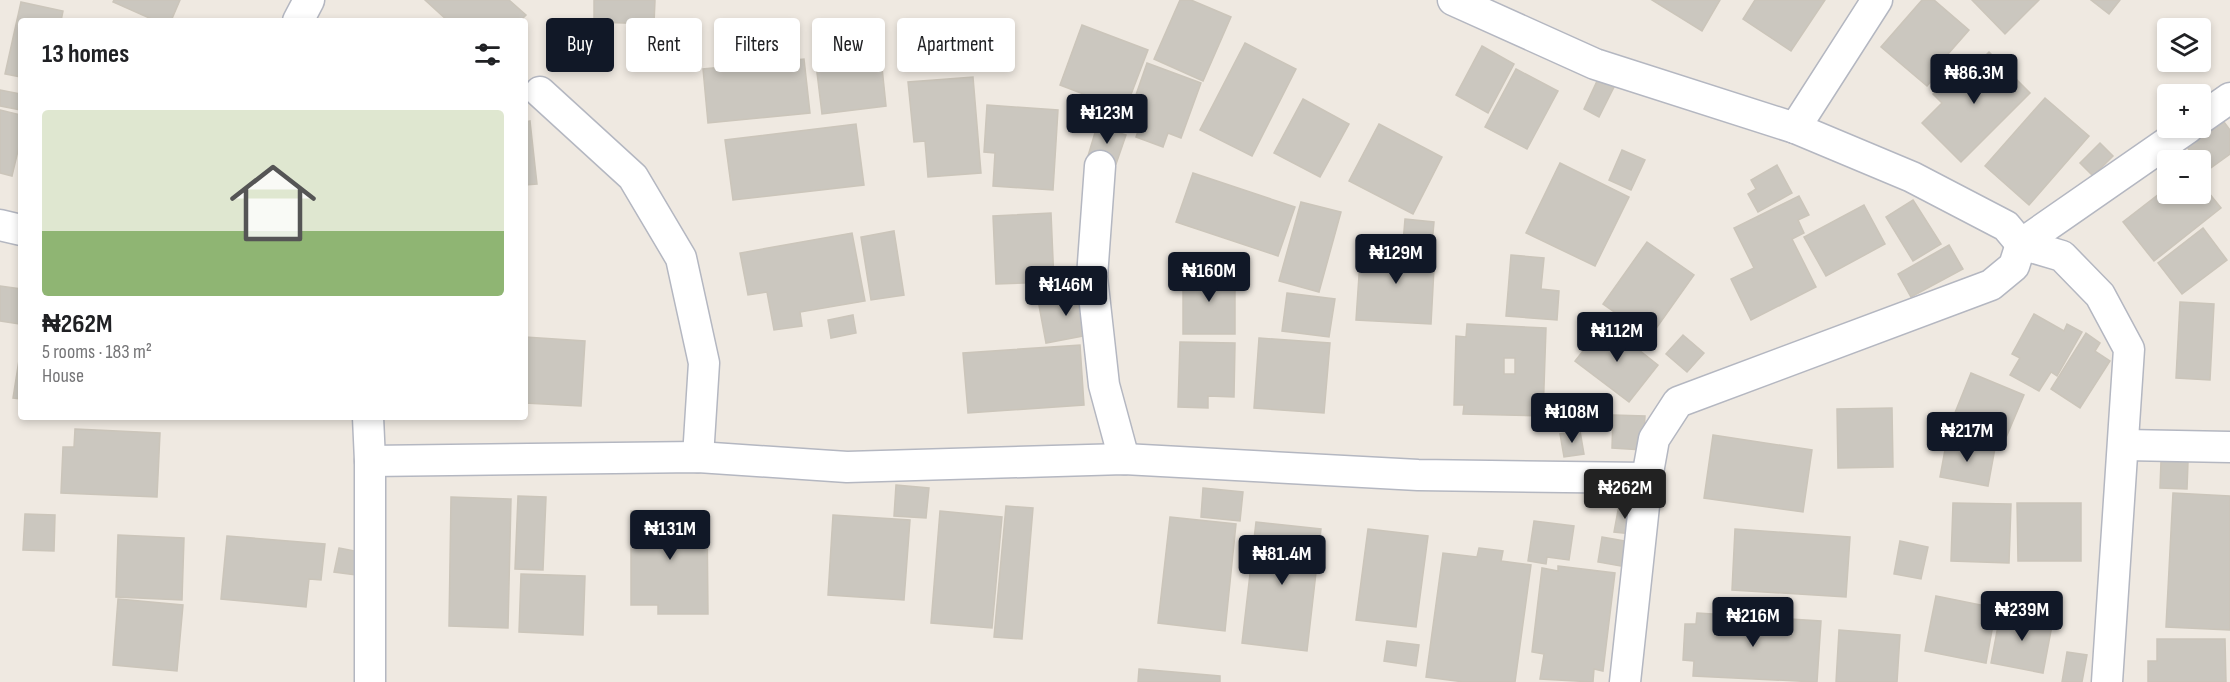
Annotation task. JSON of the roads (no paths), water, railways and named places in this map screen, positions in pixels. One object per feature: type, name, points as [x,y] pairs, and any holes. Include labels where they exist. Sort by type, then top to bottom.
[{"type":"street","points":[[300,18],[309,0]]},
{"type":"street","points":[[1452,0],[1594,64],[1795,128],[1912,177],[2006,226],[2021,244],[2062,256],[2100,295],[2129,349],[2107,682]]},
{"type":"street","points":[[1795,128],[1877,0]]},
{"type":"street","points":[[540,92],[633,177],[681,258],[704,363],[698,457]]},
{"type":"street","points":[[2211,111],[2230,98]]},
{"type":"street","points":[[1625,682],[1647,478],[1654,439],[1678,402],[1991,285],[2014,266],[2021,244],[2174,138]]},
{"type":"street","points":[[1100,166],[1092,277],[1104,385],[1124,459]]},
{"type":"street","points":[[0,225],[18,229]]},
{"type":"street","points":[[368,420],[370,682]]},
{"type":"street","points":[[2124,445],[2230,447]]},
{"type":"street","points":[[370,461],[698,457],[847,467],[1124,459],[1418,475],[1647,478]]}]
